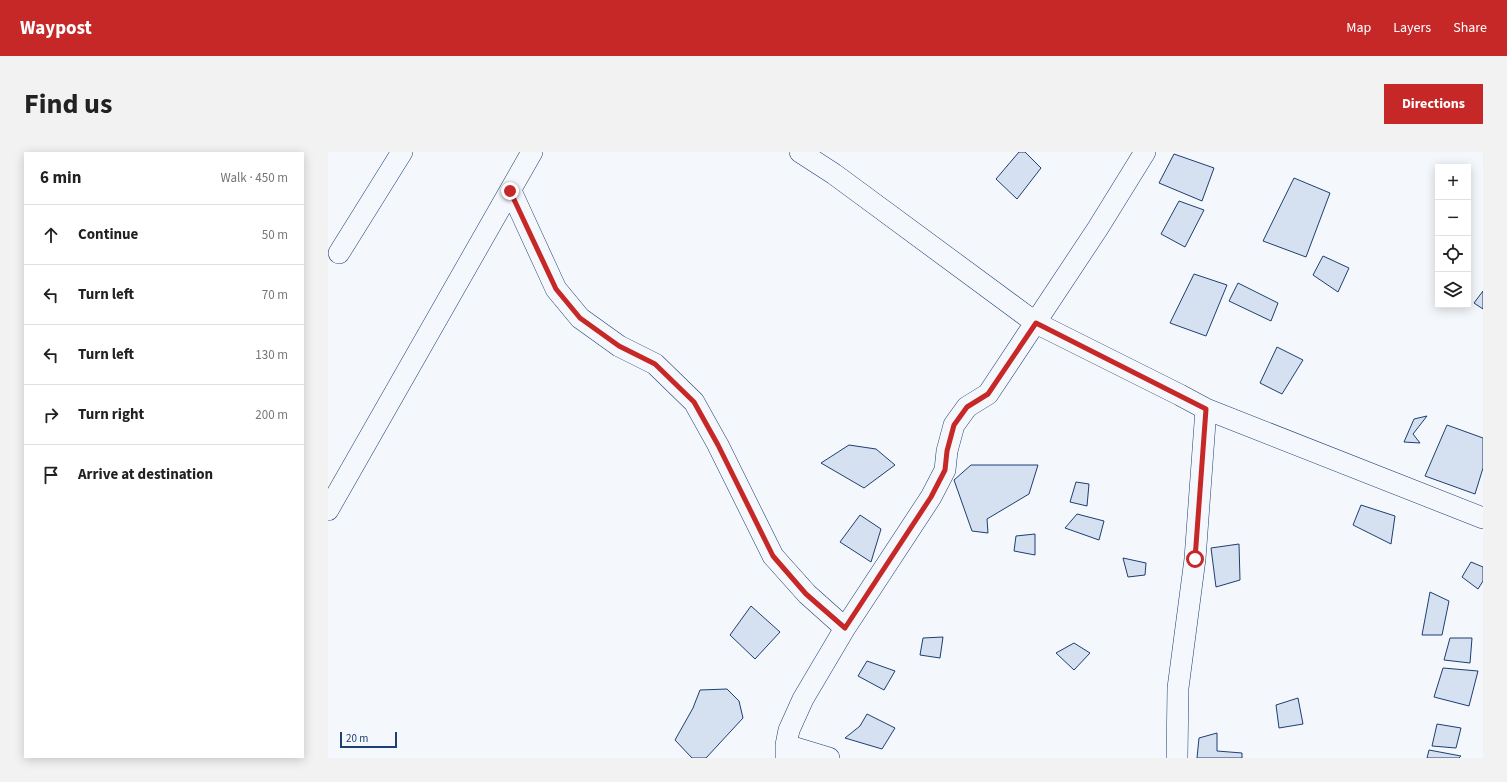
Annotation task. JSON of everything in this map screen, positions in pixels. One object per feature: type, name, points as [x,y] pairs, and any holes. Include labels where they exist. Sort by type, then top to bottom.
[{"type":"street","points":[[339,253],[402,152]]},
{"type":"street","points":[[328,510],[532,152]]},
{"type":"street","points":[[800,152],[834,174],[1036,323],[1206,409],[1483,518]]},
{"type":"street","points":[[829,758],[786,752],[789,730],[803,699],[845,628],[931,497],[945,470],[947,451],[954,425],[967,407],[988,394],[1098,228],[1145,152]]},
{"type":"street","points":[[510,191],[556,289],[580,318],[619,346],[655,364],[694,402],[718,445],[773,556],[806,594],[845,628]]},
{"type":"street","points":[[1177,758],[1178,688],[1195,559],[1206,409]]},
{"type":"building","points":[[1019,152],[1025,152],[1041,168],[1017,199],[996,179]]},
{"type":"building","points":[[1174,154],[1214,168],[1202,201],[1159,183]]},
{"type":"building","points":[[1294,178],[1330,193],[1306,257],[1263,241]]},
{"type":"building","points":[[1179,201],[1204,210],[1185,247],[1161,234]]},
{"type":"building","points":[[1323,256],[1349,268],[1338,292],[1313,275]]},
{"type":"building","points":[[1194,274],[1227,285],[1206,336],[1170,323]]},
{"type":"building","points":[[1238,283],[1278,303],[1271,321],[1229,301]]},
{"type":"building","points":[[1483,291],[1483,309],[1474,303]]},
{"type":"building","points":[[1277,347],[1303,360],[1282,394],[1260,383]]},
{"type":"building","points":[[1427,416],[1413,434],[1420,443],[1404,442],[1414,419]]},
{"type":"building","points":[[1447,425],[1483,438],[1483,468],[1475,494],[1425,476]]},
{"type":"building","points":[[849,445],[876,449],[895,465],[864,488],[821,463]]},
{"type":"building","points":[[971,465],[1038,465],[1029,494],[987,519],[988,533],[972,531],[954,480]]},
{"type":"building","points":[[1076,482],[1089,484],[1087,506],[1070,502]]},
{"type":"building","points":[[1361,505],[1395,516],[1391,544],[1353,525]]},
{"type":"building","points":[[1077,514],[1104,521],[1099,540],[1065,528]]},
{"type":"building","points":[[860,515],[881,529],[871,562],[840,542]]},
{"type":"building","points":[[1035,534],[1035,555],[1014,551],[1016,536]]},
{"type":"building","points":[[1239,544],[1240,580],[1216,587],[1211,548]]},
{"type":"building","points":[[1123,558],[1146,563],[1145,575],[1128,577]]},
{"type":"building","points":[[1471,562],[1483,567],[1483,581],[1478,589],[1462,577]]},
{"type":"building","points":[[1430,592],[1449,601],[1442,635],[1422,635]]},
{"type":"building","points":[[751,606],[780,632],[755,659],[730,635]]},
{"type":"building","points":[[943,637],[940,658],[920,655],[923,638]]},
{"type":"building","points":[[1450,638],[1472,638],[1470,663],[1444,660]]},
{"type":"building","points":[[1074,643],[1090,653],[1074,670],[1056,653]]},
{"type":"building","points":[[867,661],[895,671],[884,690],[858,676]]},
{"type":"building","points":[[1443,668],[1478,671],[1469,706],[1434,697]]},
{"type":"building","points":[[727,689],[739,701],[743,718],[706,758],[692,758],[675,740],[693,708],[700,690]]},
{"type":"building","points":[[1298,698],[1303,724],[1279,728],[1276,705]]},
{"type":"building","points":[[867,714],[895,728],[882,749],[845,738],[860,726]]},
{"type":"building","points":[[1437,724],[1461,728],[1456,748],[1432,746]]},
{"type":"building","points":[[1217,733],[1217,751],[1242,753],[1242,758],[1197,758],[1199,738]]},
{"type":"building","points":[[1429,750],[1461,756],[1459,758],[1427,758]]},
{"type":"route","points":[[510,191],[556,289],[580,318],[619,346],[655,364],[694,402],[718,445],[773,556],[806,594],[845,628],[931,497],[945,470],[947,451],[954,425],[967,407],[988,394],[1036,323],[1206,409],[1195,559]]}]
